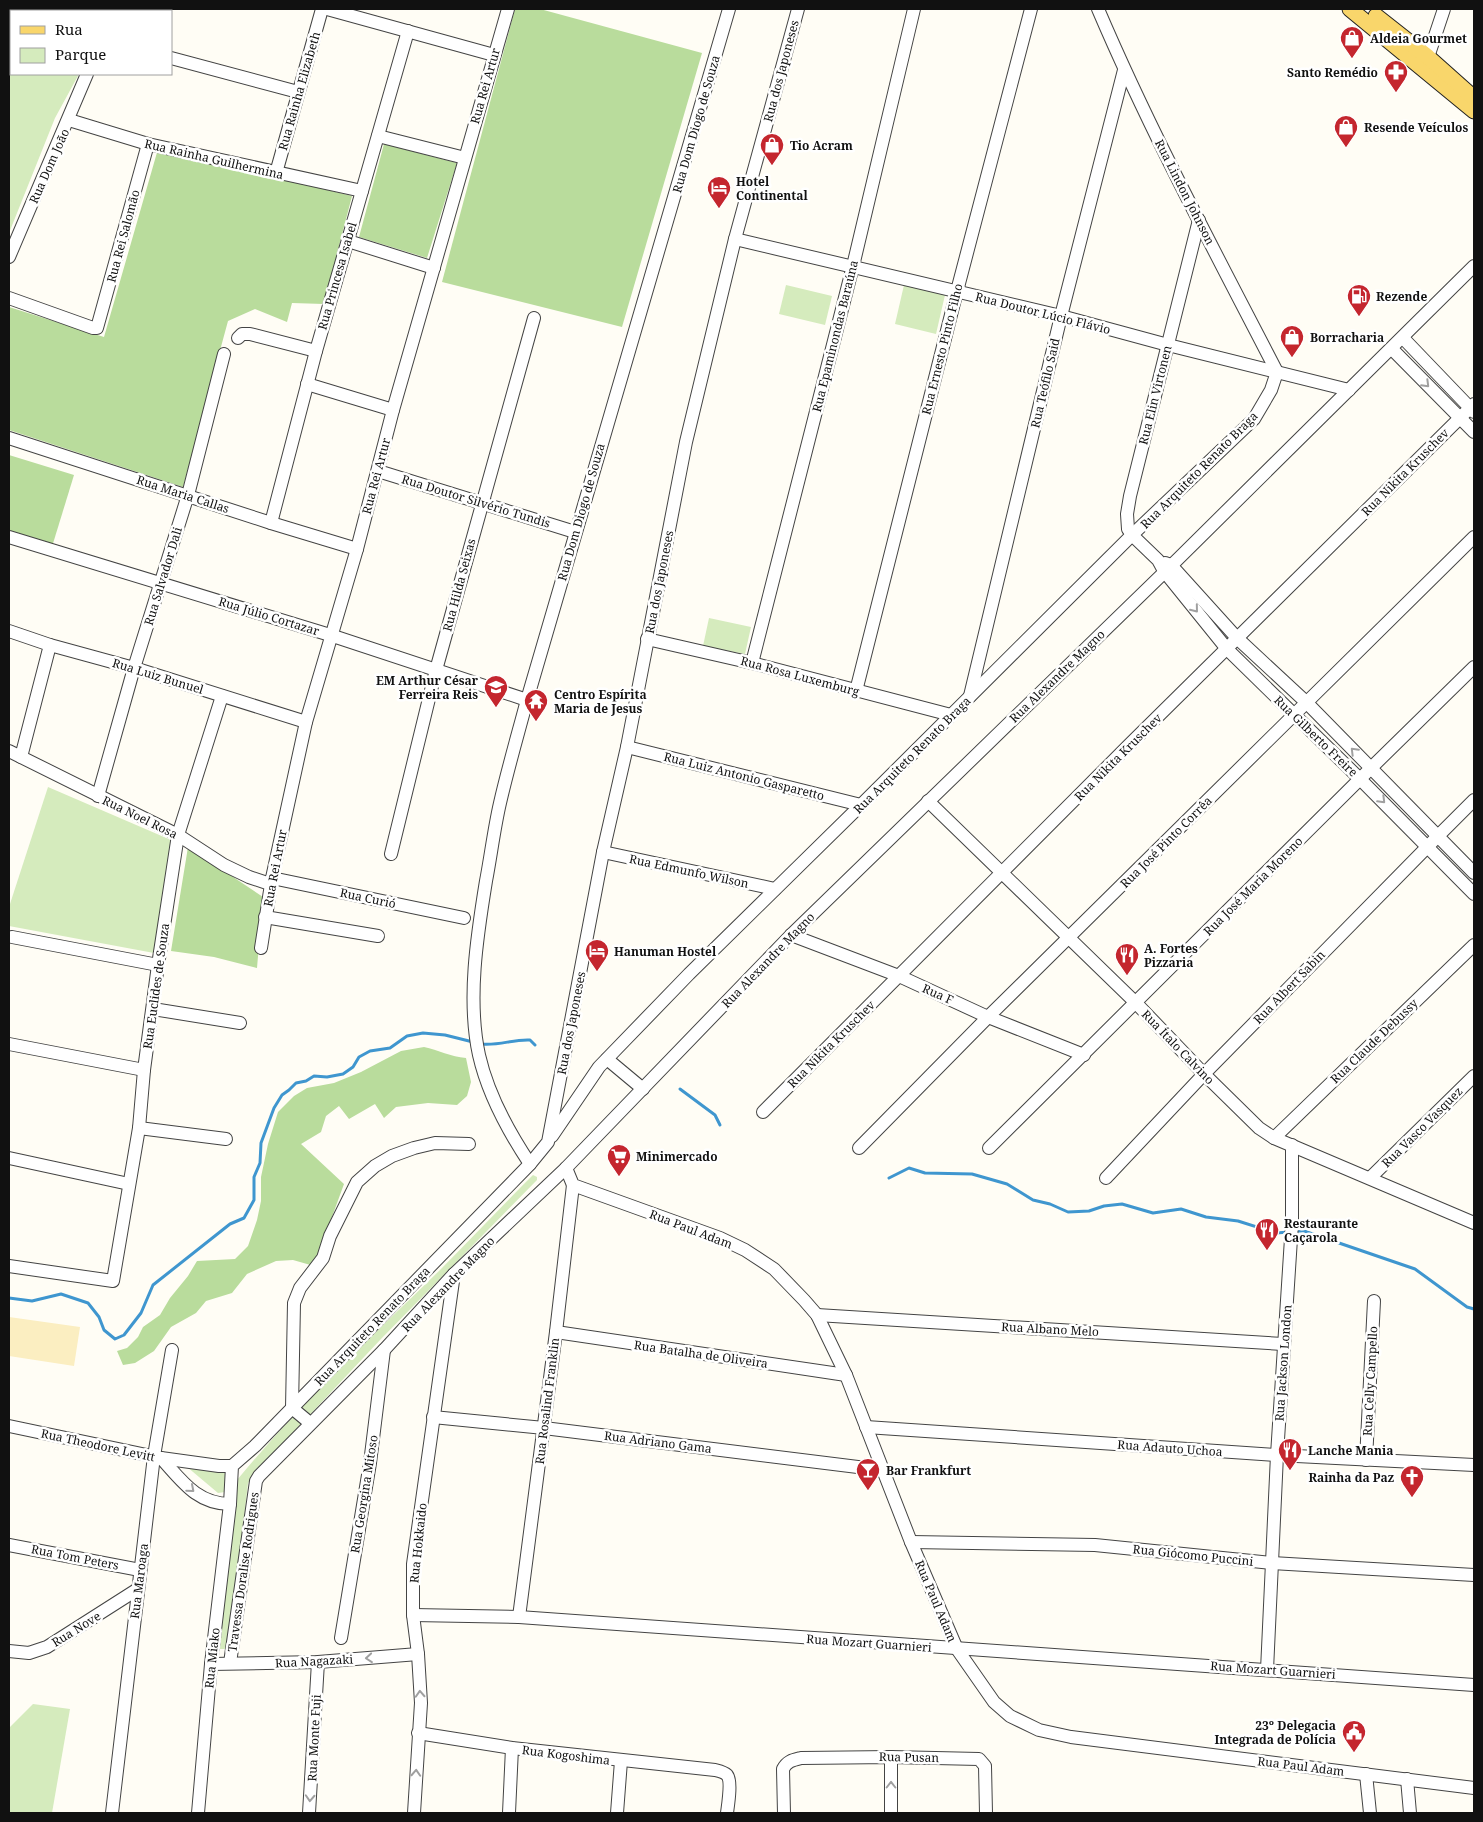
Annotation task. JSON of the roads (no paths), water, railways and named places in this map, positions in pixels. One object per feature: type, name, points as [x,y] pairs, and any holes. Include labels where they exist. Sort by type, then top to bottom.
[{"type":"main road","points":[[1350,9],[1474,111]]},
{"type":"main road","points":[[1367,9],[1428,57],[1474,98]]},
{"type":"street","name":"Rua Rainha Elizabeth","points":[[276,173],[322,9]]},
{"type":"street","points":[[328,9],[494,54]]},
{"type":"street","name":"Rua Rei Artur","points":[[261,948],[271,881],[306,722],[330,635],[357,549],[393,410],[508,9]]},
{"type":"street","name":"Rua Dom Diogo de Souza","points":[[534,1160],[504,1122],[482,1067],[474,1024],[476,952],[480,921],[500,804],[527,700],[729,9]]},
{"type":"street","name":"Rua dos Japoneses","points":[[534,1160],[548,1142],[603,852],[627,747],[686,442],[735,239],[798,9]]},
{"type":"street","name":"Rua Epaminondas Baraúna","points":[[752,663],[853,266],[914,9]]},
{"type":"street","name":"Rua Ernesto Pinto Filho","points":[[856,691],[957,291],[1031,9]]},
{"type":"street","name":"Rua Lindon Johnson","points":[[1098,9],[1124,70],[1277,372]]},
{"type":"street","points":[[1428,57],[1444,9]]},
{"type":"street","name":"Rua Princesa Isabel","points":[[271,523],[316,351],[408,31]]},
{"type":"street","points":[[172,58],[298,92]]},
{"type":"street","name":"Rua Teófilo Said","points":[[970,696],[1061,316],[1124,70]]},
{"type":"street","name":"Rua Dom João","points":[[9,257],[87,75]]},
{"type":"street","name":"Rua Rainha Guilhermina","points":[[69,120],[148,144],[362,191]]},
{"type":"street","points":[[378,136],[465,158]]},
{"type":"street","name":"Rua Rei Salomão","points":[[9,298],[97,328],[148,144]]},
{"type":"street","name":"Rua Elin Virtonen","points":[[1132,535],[1128,529],[1127,522],[1130,496],[1199,220]]},
{"type":"street","name":"Rua Doutor Lúcio Flávio","points":[[735,239],[1061,316],[1349,390]]},
{"type":"street","points":[[348,241],[434,268]]},
{"type":"street","name":"Rua Alexandre Magno","points":[[256,1481],[310,1423],[384,1350],[454,1274],[566,1168],[791,935],[1165,565],[1392,349],[1474,266]]},
{"type":"street","name":"Rua Hilda Seixas","points":[[391,854],[436,670],[534,318]]},
{"type":"street","points":[[238,338],[242,334],[250,334],[316,351]]},
{"type":"street","points":[[1403,338],[1473,408]]},
{"type":"street","points":[[1392,349],[1474,432]]},
{"type":"street","name":"Rua Salvador Dali","points":[[98,796],[134,668],[188,496],[224,354]]},
{"type":"street","name":"Rua Arquiteto Renato Braga","points":[[548,1142],[599,1067],[689,974],[1132,535],[1254,419],[1271,390],[1277,372]]},
{"type":"street","points":[[307,384],[393,410]]},
{"type":"street","name":"Rua Nikita Kruschev","points":[[763,1112],[1237,638],[1460,418],[1473,408]]},
{"type":"street","name":"Rua Maria Callas","points":[[9,438],[357,549]]},
{"type":"street","name":"Rua Doutor Silvério Tundis","points":[[378,471],[575,532]]},
{"type":"street","points":[[1132,535],[1165,565]]},
{"type":"street","name":"Rua José Pinto Corrêa","points":[[859,1148],[988,1017],[1474,537]]},
{"type":"street","name":"Rua Júlio Cortazar","points":[[9,538],[330,635],[527,700]]},
{"type":"street","name":"Rua Gilberto Freire","points":[[1165,565],[1237,638],[1307,704],[1474,873]]},
{"type":"street","name":"Rua Gilberto Freire","points":[[1165,565],[1227,648],[1474,894]]},
{"type":"street","name":"Rua Luiz Bunuel","points":[[9,631],[306,722]]},
{"type":"street","name":"Rua Rosa Luxemburg","points":[[648,639],[752,663],[951,715]]},
{"type":"street","points":[[21,757],[50,645]]},
{"type":"street","name":"Rua José Maria Moreno","points":[[989,1148],[1474,667]]},
{"type":"street","name":"Rua Euclides de Souza","points":[[9,1266],[114,1281],[139,1128],[144,1070],[178,835],[222,696]]},
{"type":"street","name":"Rua Luiz Antonio Gasparetto","points":[[627,747],[861,805]]},
{"type":"street","name":"Rua Noel Rosa","points":[[9,751],[178,835],[224,864],[249,877],[271,881]]},
{"type":"street","name":"Rua Albert Sabin","points":[[1106,1178],[1204,1074],[1474,800]]},
{"type":"street","name":"Rua Ítalo Calvino","points":[[928,801],[1136,1003],[1259,1128],[1274,1138],[1469,1221]]},
{"type":"street","name":"Rua Edmunfo Wilson","points":[[603,852],[775,889]]},
{"type":"street","name":"Rua Curió","points":[[271,881],[464,918]]},
{"type":"street","points":[[265,917],[378,936]]},
{"type":"street","name":"Rua F","points":[[791,935],[899,976],[988,1017],[1084,1055]]},
{"type":"street","points":[[12,938],[158,965]]},
{"type":"street","name":"Rua Claude Debussy","points":[[1274,1138],[1474,945]]},
{"type":"street","points":[[153,1009],[240,1023]]},
{"type":"street","points":[[9,1044],[144,1070]]},
{"type":"street","points":[[607,1059],[643,1090]]},
{"type":"street","name":"Rua Vasco Vasquez","points":[[1370,1178],[1474,1076]]},
{"type":"street","points":[[139,1128],[226,1139]]},
{"type":"street","points":[[310,1423],[292,1408],[294,1304],[300,1288],[323,1258],[330,1236],[356,1182],[375,1166],[392,1156],[414,1148],[435,1143],[469,1144]]},
{"type":"street","name":"Rua Jackson London","points":[[1268,1670],[1277,1455],[1292,1223],[1292,1145]]},
{"type":"street","points":[[9,1158],[129,1184]]},
{"type":"street","name":"Rua Arquiteto Renato Braga","points":[[232,1466],[255,1446],[534,1160]]},
{"type":"street","points":[[566,1168],[573,1185]]},
{"type":"street","name":"Rua Paul Adam","points":[[573,1185],[720,1238],[745,1250],[774,1269],[816,1315],[846,1375],[911,1542],[957,1649],[994,1702],[1010,1716],[1039,1730],[1071,1737],[1474,1788]]},
{"type":"street","name":"Rua Rosalind Franklin","points":[[519,1617],[573,1185]]},
{"type":"street","points":[[1469,1221],[1474,1209]]},
{"type":"street","name":"Rua Hokkaido","points":[[414,1813],[420,1702],[418,1654],[413,1615],[413,1564],[454,1274]]},
{"type":"street","name":"Rua Celly Campello","points":[[1366,1460],[1374,1301]]},
{"type":"street","name":"Rua Albano Melo","points":[[816,1315],[1283,1344]]},
{"type":"street","name":"Rua Batalha de Oliveira","points":[[556,1332],[846,1375]]},
{"type":"street","name":"Rua Maroaga","points":[[112,1813],[140,1570],[158,1457],[172,1350]]},
{"type":"street","name":"Rua Georgina Mitoso","points":[[340,1638],[370,1463],[384,1350]]},
{"type":"street","name":"Rua Adriano Gama","points":[[433,1417],[544,1428],[882,1470]]},
{"type":"street","name":"Rua Theodore Levitt","points":[[9,1426],[158,1457],[202,1498],[216,1504],[230,1504]]},
{"type":"street","name":"Rua Adauto Uchoa","points":[[866,1427],[1277,1455],[1474,1465]]},
{"type":"street","points":[[158,1457],[219,1466],[232,1466],[230,1504]]},
{"type":"street","name":"Travessa Doralise Rodrigues","points":[[230,1663],[256,1481]]},
{"type":"street","name":"Rua Miako","points":[[198,1813],[211,1664],[230,1504]]},
{"type":"street","name":"Rua Giócomo Puccini","points":[[911,1542],[1095,1545],[1272,1563],[1474,1575]]},
{"type":"street","name":"Rua Tom Peters","points":[[9,1544],[140,1570]]},
{"type":"street","name":"Rua Nove","points":[[9,1651],[29,1653],[47,1647],[138,1589]]},
{"type":"street","name":"Rua Mozart Guarnieri","points":[[413,1615],[519,1617],[1474,1685]]},
{"type":"street","name":"Rua Nagazaki","points":[[211,1664],[318,1662],[418,1654]]},
{"type":"street","name":"Rua Monte Fuji","points":[[309,1813],[318,1662]]},
{"type":"street","name":"Rua Kogoshima","points":[[418,1733],[512,1748],[715,1770],[728,1775],[727,1813]]},
{"type":"street","points":[[509,1813],[512,1748]]},
{"type":"street","points":[[891,1757],[891,1813]]},
{"type":"street","name":"Rua Pusan","points":[[784,1813],[782,1769],[791,1760],[801,1758],[891,1757],[979,1759],[985,1766],[986,1813]]},
{"type":"street","points":[[617,1813],[621,1761]]},
{"type":"street","points":[[1366,1774],[1370,1813]]},
{"type":"street","points":[[1407,1780],[1410,1813]]},
{"type":"waterway","points":[[9,1298],[32,1301],[61,1294],[88,1303],[99,1317],[104,1330],[115,1339],[124,1335],[141,1313],[153,1285],[230,1224],[244,1218],[254,1200],[254,1177],[260,1163],[261,1143],[274,1108],[282,1095],[296,1083],[306,1081],[314,1076],[327,1077],[343,1074],[353,1067],[359,1057],[370,1051],[390,1048],[407,1036],[423,1033],[445,1035],[473,1042]]},
{"type":"waterway","points":[[481,1044],[530,1040],[535,1045]]},
{"type":"waterway","points":[[680,1089],[715,1115],[720,1125]]},
{"type":"waterway","points":[[889,1178],[909,1168],[925,1173],[972,1174],[1007,1184],[1033,1200],[1050,1204],[1068,1212],[1089,1211],[1104,1206],[1122,1204],[1153,1213],[1181,1209],[1206,1217],[1238,1221],[1276,1233],[1289,1232]]},
{"type":"waterway","points":[[1295,1231],[1304,1231],[1415,1269],[1467,1307],[1474,1309]]},
{"type":"place","name":"Aldeia Gourmet","points":[[1352,59]]},
{"type":"place","name":"Santo Remédio","points":[[1396,93]]},
{"type":"place","name":"Resende Veículos","points":[[1346,148]]},
{"type":"place","name":"Tio Acram","points":[[772,166]]},
{"type":"place","name":"Hotel Continental","points":[[719,209]]},
{"type":"place","name":"Rezende","points":[[1359,317]]},
{"type":"place","name":"Borracharia","points":[[1292,358]]},
{"type":"place","name":"EM Arthur César Ferreira Reis","points":[[496,708]]},
{"type":"place","name":"Centro Espírita Maria de Jesus","points":[[536,722]]},
{"type":"place","name":"Hanuman Hostel","points":[[597,972]]},
{"type":"place","name":"A. Fortes Pizzaria","points":[[1127,976]]},
{"type":"place","name":"Minimercado","points":[[619,1177]]},
{"type":"place","name":"Restaurante Caçarola","points":[[1267,1251]]},
{"type":"place","name":"Lanche Mania","points":[[1290,1471]]},
{"type":"place","name":"Bar Frankfurt","points":[[868,1491]]},
{"type":"place","name":"Rainha da Paz","points":[[1412,1498]]},
{"type":"place","name":"23º Delegacia Integrada de Polícia","points":[[1354,1753]]}]
